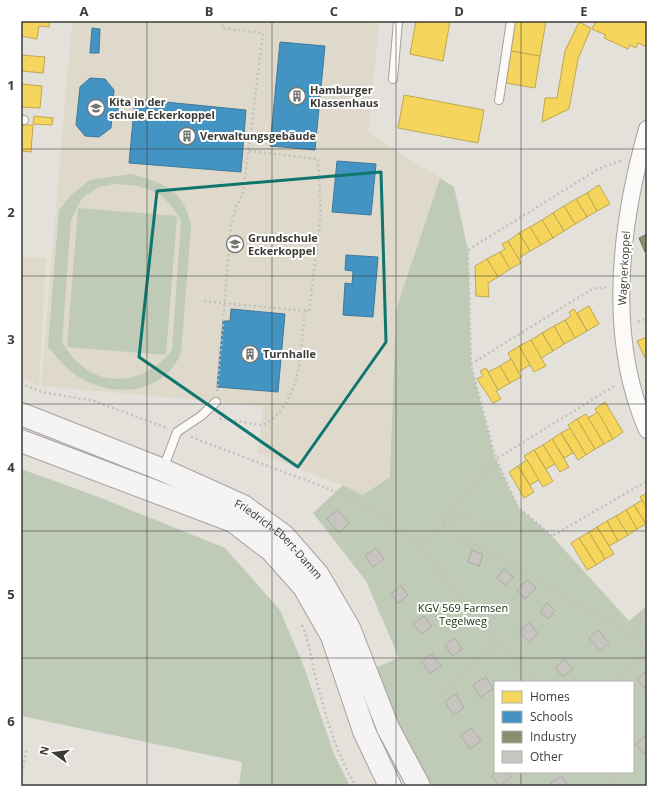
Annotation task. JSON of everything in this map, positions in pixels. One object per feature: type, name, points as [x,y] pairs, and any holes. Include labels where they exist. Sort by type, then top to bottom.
[{"type":"main road","name":"Friedrich-Ebert-Damm","points":[[21,414],[163,470],[243,506],[284,536],[318,575],[349,628],[388,728],[419,786]]},
{"type":"main road","name":"Friedrich-Ebert-Damm","points":[[21,441],[233,521],[270,550],[304,587],[332,636],[364,731],[390,786]]},
{"type":"street","name":"Wagnerkoppel","points":[[647,129],[627,219],[621,284],[622,328],[629,378],[647,430]]},
{"type":"lane","points":[[393,79],[398,21]]},
{"type":"lane","points":[[499,100],[511,21]]},
{"type":"lane","points":[[163,470],[177,432],[200,416],[216,402]]},
{"type":"path","points":[[216,402],[233,216],[243,194],[263,33],[222,28],[223,21]]},
{"type":"path","points":[[204,301],[309,312],[321,214],[318,160],[249,151]]},
{"type":"path","points":[[552,536],[518,507],[496,459],[471,365],[468,250],[600,168],[640,155]]},
{"type":"path","points":[[471,365],[592,289],[621,284]]},
{"type":"path","points":[[200,416],[261,425],[268,423],[278,413],[289,397],[296,380],[305,311]]},
{"type":"path","points":[[443,527],[446,517],[496,459],[629,378]]},
{"type":"path","points":[[21,383],[41,392],[94,401],[336,493],[381,515],[418,546],[531,681]]},
{"type":"path","points":[[418,546],[443,527],[462,517],[552,536],[647,481]]},
{"type":"path","points":[[443,527],[630,634],[647,647]]},
{"type":"path","points":[[630,634],[647,617]]},
{"type":"path","points":[[299,618],[308,639],[321,700],[337,749],[356,786]]},
{"type":"path","points":[[440,692],[499,643]]},
{"type":"path","points":[[612,681],[647,655]]},
{"type":"path","points":[[21,777],[27,749]]},
{"type":"path","points":[[609,773],[620,786]]},
{"type":"path","points":[[612,786],[616,782]]},
{"type":"highlighted area","points":[[381,172],[386,342],[298,467],[139,357],[157,191]]},
{"type":"shaded area","name":"Grundschule Eckerkoppel","points":[[72,21],[355,21],[379,24],[368,133],[440,178],[396,310],[390,477],[363,495],[343,485],[258,453],[263,406],[41,386]]},
{"type":"shaded area","points":[[21,257],[46,258],[39,386],[21,378]]},
{"type":"green space","points":[[131,174],[162,185],[178,196],[184,204],[191,227],[181,353],[173,366],[163,377],[151,384],[138,388],[124,390],[110,389],[82,379],[68,369],[48,347],[59,210],[71,195],[90,180]],"holes":[[[114,184],[146,188],[162,196],[169,203],[181,221],[172,350],[159,363],[144,373],[129,378],[114,379],[99,376],[85,368],[73,357],[62,341],[71,220],[82,198],[99,187]]]},
{"type":"green space","name":"KGV 569 Farmsen Tegelweg","points":[[440,178],[454,187],[468,250],[471,365],[495,458],[518,507],[552,536],[629,621],[647,606],[647,786],[432,786],[407,743],[386,699],[374,668],[399,658],[366,581],[313,513],[343,485],[363,495],[390,477],[396,310]]},
{"type":"green space","points":[[78,208],[177,216],[166,355],[67,347]]},
{"type":"green space","points":[[21,469],[96,496],[225,548],[280,610],[304,667],[334,754],[350,786],[239,786],[242,762],[21,716]]},
{"type":"building: Homes","points":[[21,21],[50,21],[49,27],[39,26],[37,39],[21,36]]},
{"type":"building: Homes","points":[[416,21],[450,21],[443,61],[410,54]]},
{"type":"building: Homes","points":[[515,21],[546,21],[540,56],[511,51]]},
{"type":"building: Homes","points":[[596,21],[647,21],[647,47],[638,43],[636,48],[630,45],[628,49],[604,38],[606,35],[592,29]]},
{"type":"building: Homes","points":[[579,22],[591,28],[578,59],[569,109],[542,122],[545,98],[557,98],[565,51]]},
{"type":"building: Homes","points":[[511,51],[540,56],[535,88],[506,83]]},
{"type":"building: Homes","points":[[21,55],[45,57],[43,73],[21,71]]},
{"type":"building: Homes","points":[[21,84],[42,86],[40,108],[21,107]]},
{"type":"building: Homes","points":[[404,95],[484,110],[478,143],[398,128]]},
{"type":"building: Homes","points":[[34,116],[53,118],[52,125],[33,124]]},
{"type":"building: Homes","points":[[21,125],[33,125],[31,152],[21,151]]},
{"type":"building: Homes","points":[[599,185],[610,204],[597,211],[587,193]]},
{"type":"building: Homes","points":[[587,193],[597,211],[587,217],[576,199]]},
{"type":"building: Homes","points":[[576,199],[587,217],[575,224],[564,206]]},
{"type":"building: Homes","points":[[564,206],[575,224],[564,231],[553,213]]},
{"type":"building: Homes","points":[[553,213],[564,231],[553,238],[542,220]]},
{"type":"building: Homes","points":[[542,220],[553,238],[541,245],[530,227]]},
{"type":"building: Homes","points":[[530,227],[541,245],[530,251],[519,233]]},
{"type":"building: Homes","points":[[519,233],[530,251],[518,259],[508,241]]},
{"type":"building: Homes","points":[[508,241],[521,263],[510,269],[500,252],[505,249],[502,244]]},
{"type":"building: Homes","points":[[500,252],[510,269],[498,277],[487,259]]},
{"type":"building: Homes","points":[[487,259],[498,277],[488,283],[489,297],[476,296],[475,266]]},
{"type":"building: Homes","points":[[589,306],[599,324],[587,331],[577,313]]},
{"type":"building: Homes","points":[[574,309],[587,331],[575,338],[565,320],[571,316],[569,312]]},
{"type":"building: Homes","points":[[565,320],[575,338],[564,344],[554,326]]},
{"type":"building: Homes","points":[[554,326],[564,344],[553,351],[542,333]]},
{"type":"building: Homes","points":[[542,333],[553,351],[541,358],[531,340]]},
{"type":"building: Homes","points":[[647,337],[647,357],[645,358],[637,341]]},
{"type":"building: Homes","points":[[531,340],[546,366],[534,372],[519,346]]},
{"type":"building: Homes","points":[[519,346],[530,365],[518,372],[508,353]]},
{"type":"building: Homes","points":[[511,359],[521,377],[510,383],[500,366]]},
{"type":"building: Homes","points":[[500,366],[510,383],[498,390],[488,372]]},
{"type":"building: Homes","points":[[486,368],[498,390],[496,391],[501,399],[493,403],[477,379],[483,376],[480,371]]},
{"type":"building: Homes","points":[[605,402],[623,432],[613,439],[595,409]]},
{"type":"building: Homes","points":[[598,412],[613,439],[604,444],[588,418]]},
{"type":"building: Homes","points":[[586,414],[604,444],[595,449],[577,419]]},
{"type":"building: Homes","points":[[577,419],[595,449],[586,455],[568,425]]},
{"type":"building: Homes","points":[[570,428],[586,455],[578,460],[561,433]]},
{"type":"building: Homes","points":[[561,433],[573,453],[564,458],[552,439]]},
{"type":"building: Homes","points":[[552,439],[569,467],[560,472],[543,445]]},
{"type":"building: Homes","points":[[543,445],[555,464],[546,469],[534,450]]},
{"type":"building: Homes","points":[[534,450],[553,481],[543,487],[524,456]]},
{"type":"building: Homes","points":[[527,460],[539,480],[530,485],[518,466]]},
{"type":"building: Homes","points":[[518,466],[534,492],[524,498],[509,472]]},
{"type":"building: Homes","points":[[647,493],[647,508],[640,497]]},
{"type":"building: Homes","points":[[642,500],[647,508],[646,524],[634,505]]},
{"type":"building: Homes","points":[[634,505],[646,524],[637,529],[626,510]]},
{"type":"building: Homes","points":[[626,510],[637,529],[628,535],[616,516]]},
{"type":"building: Homes","points":[[616,516],[628,535],[618,541],[607,521]]},
{"type":"building: Homes","points":[[607,521],[618,541],[609,546],[597,527]]},
{"type":"building: Homes","points":[[597,527],[614,554],[605,559],[589,532]]},
{"type":"building: Homes","points":[[589,532],[605,559],[596,565],[579,538]]},
{"type":"building: Homes","points":[[579,538],[596,565],[587,570],[571,543]]},
{"type":"building: Schools","points":[[92,28],[100,29],[99,53],[90,53]]},
{"type":"building: Schools","name":"Hamburger Klassenhaus","points":[[280,42],[325,46],[315,150],[270,146]]},
{"type":"building: Schools","points":[[90,78],[105,79],[114,90],[113,102],[119,102],[117,117],[112,117],[111,128],[99,137],[85,136],[76,125],[80,87]]},
{"type":"building: Schools","name":"Verwaltungsgebäude","points":[[135,99],[246,110],[241,172],[129,163]]},
{"type":"building: Schools","points":[[337,161],[376,164],[371,215],[332,212]]},
{"type":"building: Schools","points":[[346,255],[378,257],[373,317],[343,315],[345,283],[352,284],[353,271],[345,270]]},
{"type":"building: Schools","name":"Turnhalle","points":[[231,309],[285,314],[278,392],[217,387],[223,321],[230,321]]},
{"type":"building: Industry","points":[[647,234],[647,251],[645,252],[639,238]]},
{"type":"building: Other","points":[[337,510],[349,523],[339,533],[327,519]]},
{"type":"building: Other","points":[[376,548],[384,559],[373,567],[365,556]]},
{"type":"building: Other","points":[[472,550],[483,554],[479,566],[468,562]]},
{"type":"building: Other","points":[[504,569],[513,577],[505,585],[497,578]]},
{"type":"building: Other","points":[[527,580],[536,588],[525,599],[517,590]]},
{"type":"building: Other","points":[[401,586],[408,595],[398,603],[391,594]]},
{"type":"building: Other","points":[[547,603],[555,611],[548,619],[540,612]]},
{"type":"building: Other","points":[[424,616],[432,626],[421,634],[413,624]]},
{"type":"building: Other","points":[[529,623],[538,633],[529,642],[519,632]]},
{"type":"building: Other","points":[[598,630],[609,643],[600,651],[589,638]]},
{"type":"building: Other","points":[[454,638],[462,649],[452,656],[445,645]]},
{"type":"building: Other","points":[[432,654],[441,666],[430,673],[421,661]]},
{"type":"building: Other","points":[[564,659],[573,669],[563,677],[555,668]]},
{"type":"building: Other","points":[[647,671],[647,689],[646,690],[637,679]]},
{"type":"building: Other","points":[[486,677],[493,689],[480,697],[473,685]]},
{"type":"building: Other","points":[[456,694],[464,708],[453,715],[445,701]]},
{"type":"building: Other","points":[[471,728],[481,741],[470,749],[461,736]]},
{"type":"building: Other","points":[[646,735],[647,750],[643,753],[636,744]]},
{"type":"building: Other","points":[[495,773],[508,773],[511,777],[500,786],[492,776]]},
{"type":"building: Other","points":[[561,776],[568,786],[553,786],[551,783]]},
{"type":"place","name":"Hamburger Klassenhaus","points":[[297,96]]},
{"type":"place","name":"Kita in der schule Eckerkoppel","points":[[96,108]]},
{"type":"place","name":"Verwaltungsgebäude","points":[[187,136]]},
{"type":"place","name":"Grundschule Eckerkoppel","points":[[235,244]]},
{"type":"place","name":"Turnhalle","points":[[250,354]]}]
